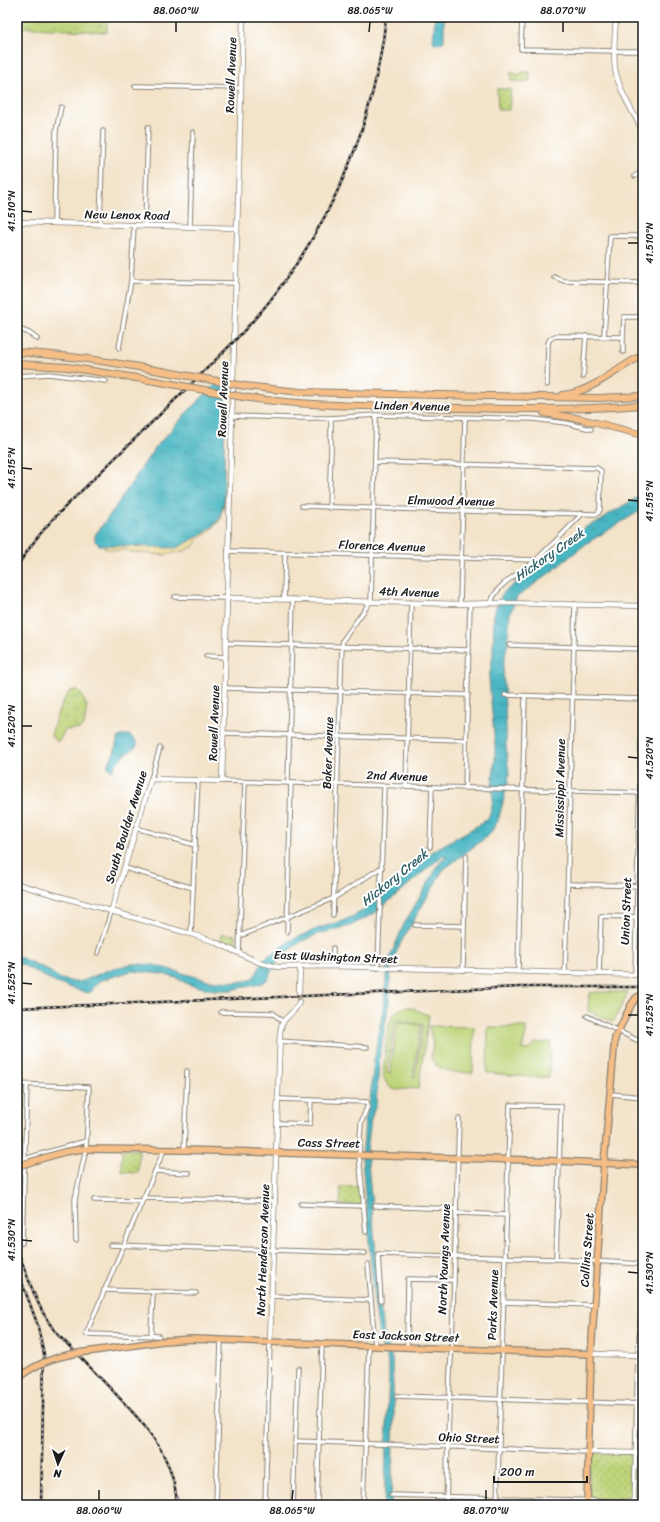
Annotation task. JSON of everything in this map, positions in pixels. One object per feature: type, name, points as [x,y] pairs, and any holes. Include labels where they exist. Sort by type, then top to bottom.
[{"type":"highway","points":[[17,352],[68,355],[112,361],[245,386],[300,392],[540,398],[643,396]]},
{"type":"highway","points":[[540,398],[570,394],[585,389],[643,355]]},
{"type":"highway","points":[[17,364],[67,367],[243,397],[300,404],[528,410],[598,409],[643,405]]},
{"type":"highway","points":[[528,410],[581,419],[641,435]]},
{"type":"main road","name":"Collins Street","points":[[587,1502],[591,1354],[604,1163],[615,1038],[617,1031],[633,1001],[643,994]]},
{"type":"main road","name":"Cass Street","points":[[17,1166],[64,1152],[84,1149],[184,1150],[559,1160],[643,1165]]},
{"type":"main road","name":"East Jackson Street","points":[[17,1379],[28,1371],[61,1356],[167,1341],[192,1339],[591,1354]]},
{"type":"street","name":"Rowell Avenue","points":[[222,781],[243,17]]},
{"type":"street","points":[[522,17],[521,49],[615,51],[634,51],[643,49]]},
{"type":"street","points":[[608,17],[616,17],[616,70],[620,84],[643,131]]},
{"type":"street","points":[[135,86],[240,88]]},
{"type":"street","points":[[54,223],[56,131],[61,107]]},
{"type":"street","points":[[145,225],[148,127]]},
{"type":"street","points":[[100,224],[103,131]]},
{"type":"street","points":[[190,226],[193,132]]},
{"type":"street","points":[[635,176],[643,171]]},
{"type":"street","name":"New Lenox Road","points":[[17,222],[236,228]]},
{"type":"street","points":[[119,348],[131,281],[134,225]]},
{"type":"street","points":[[604,336],[610,236],[643,236]]},
{"type":"street","points":[[554,277],[564,281],[643,283]]},
{"type":"street","points":[[131,281],[236,283]]},
{"type":"street","points":[[623,352],[624,317],[643,317]]},
{"type":"street","points":[[17,328],[29,333],[37,339]]},
{"type":"street","points":[[547,385],[548,343],[550,339],[555,336],[623,337]]},
{"type":"street","points":[[583,377],[586,336]]},
{"type":"street","points":[[17,376],[49,374],[106,381]]},
{"type":"street","points":[[371,601],[376,415]]},
{"type":"street","name":"Linden Avenue","points":[[232,416],[331,418],[376,415],[549,420],[591,429]]},
{"type":"street","points":[[329,508],[331,418]]},
{"type":"street","points":[[460,604],[460,558],[465,418]]},
{"type":"street","points":[[375,462],[464,465]]},
{"type":"street","name":"Elmwood Avenue","points":[[302,506],[329,508],[583,513],[598,513],[600,510],[601,471],[599,469],[464,465]]},
{"type":"street","points":[[491,603],[493,595],[503,584],[536,560],[583,513]]},
{"type":"street","name":"Florence Avenue","points":[[228,551],[536,560]]},
{"type":"street","points":[[284,599],[285,553]]},
{"type":"street","name":"4th Avenue","points":[[175,597],[460,604],[515,603],[643,606]]},
{"type":"street","points":[[286,932],[293,599]]},
{"type":"street","name":"Baker Avenue","points":[[333,915],[342,646],[343,640],[371,601]]},
{"type":"street","points":[[406,786],[411,602]]},
{"type":"street","points":[[465,788],[470,604]]},
{"type":"street","name":"Mississippi Avenue","points":[[565,972],[575,604]]},
{"type":"street","points":[[226,643],[469,650]]},
{"type":"street","points":[[509,645],[643,649]]},
{"type":"street","points":[[206,656],[226,657]]},
{"type":"street","name":"Union Street","points":[[635,974],[641,793],[643,656]]},
{"type":"street","points":[[224,688],[468,695]]},
{"type":"street","points":[[505,695],[642,699]]},
{"type":"street","points":[[518,972],[525,696]]},
{"type":"street","points":[[223,733],[466,740]]},
{"type":"street","name":"South Boulder Avenue","points":[[111,912],[160,748]]},
{"type":"street","name":"2nd Avenue","points":[[151,779],[641,793]]},
{"type":"street","points":[[192,934],[198,780]]},
{"type":"street","points":[[239,953],[245,782]]},
{"type":"street","points":[[380,968],[380,911],[384,786]]},
{"type":"street","points":[[430,847],[432,787]]},
{"type":"street","points":[[136,828],[195,845]]},
{"type":"street","points":[[463,970],[466,856]]},
{"type":"street","points":[[240,936],[334,898],[382,867]]},
{"type":"street","points":[[125,868],[193,888]]},
{"type":"street","name":"East Washington Street","points":[[17,884],[192,934],[213,941],[258,962],[278,967],[332,966],[394,969],[643,974]]},
{"type":"street","points":[[568,884],[643,886]]},
{"type":"street","points":[[98,953],[111,912]]},
{"type":"street","points":[[599,974],[601,916],[636,918]]},
{"type":"street","points":[[415,925],[464,926]]},
{"type":"street","points":[[332,966],[333,948]]},
{"type":"street","points":[[299,992],[300,967]]},
{"type":"street","points":[[221,1012],[273,1013],[282,1021],[294,1011],[298,1002]]},
{"type":"street","points":[[587,1016],[643,1043]]},
{"type":"street","name":"North Henderson Avenue","points":[[265,1505],[279,1041],[282,1021]]},
{"type":"street","points":[[279,1041],[367,1046]]},
{"type":"street","points":[[184,1150],[187,1071]]},
{"type":"street","points":[[17,1084],[89,1087],[86,1141],[75,1199],[76,1240]]},
{"type":"street","points":[[22,1243],[27,1085]]},
{"type":"street","points":[[611,1094],[643,1097]]},
{"type":"street","points":[[278,1099],[367,1102],[368,1105],[361,1123],[359,1155],[366,1232]]},
{"type":"street","points":[[277,1123],[310,1124],[311,1100]]},
{"type":"street","name":"Parks Avenue","points":[[498,1505],[504,1257],[510,1105],[561,1106],[559,1160]]},
{"type":"street","name":"North Youngs Avenue","points":[[446,1505],[459,1119]]},
{"type":"street","points":[[17,1161],[86,1141]]},
{"type":"street","points":[[159,1336],[86,1334],[164,1150]]},
{"type":"street","points":[[556,1259],[559,1160]]},
{"type":"street","points":[[155,1171],[189,1173]]},
{"type":"street","points":[[94,1200],[275,1201]]},
{"type":"street","points":[[301,1204],[364,1206]]},
{"type":"street","points":[[375,1206],[506,1215]]},
{"type":"street","points":[[110,1245],[365,1253]]},
{"type":"street","points":[[381,1301],[378,1254],[504,1257],[643,1264]]},
{"type":"street","points":[[368,1264],[370,1300],[377,1346]]},
{"type":"street","points":[[407,1347],[408,1279],[454,1280]]},
{"type":"street","points":[[634,1503],[643,1280]]},
{"type":"street","points":[[104,1290],[196,1294]]},
{"type":"street","points":[[152,1335],[153,1292]]},
{"type":"street","points":[[271,1296],[370,1300]]},
{"type":"street","points":[[503,1302],[594,1305]]},
{"type":"street","points":[[216,1505],[220,1340]]},
{"type":"street","points":[[317,1505],[322,1344]]},
{"type":"street","points":[[363,1505],[369,1346]]},
{"type":"street","name":"East Jackson Street","points":[[591,1354],[641,1355]]},
{"type":"street","points":[[293,1505],[298,1368]]},
{"type":"street","points":[[396,1396],[643,1404]]},
{"type":"street","name":"Ohio Street","points":[[295,1441],[393,1444],[448,1448],[643,1453]]},
{"type":"street","points":[[391,1495],[587,1502],[643,1502]]},
{"type":"green space","points":[[17,17],[107,17],[107,32],[17,27]]},
{"type":"green space","points":[[511,71],[518,75],[523,72],[530,72],[529,82],[511,81]]},
{"type":"green space","points":[[497,89],[511,89],[509,110],[498,110]]},
{"type":"green space","points":[[77,690],[81,694],[87,706],[84,725],[80,729],[65,730],[59,741],[56,741],[51,736],[58,713],[70,691]]},
{"type":"green space","points":[[221,934],[236,935],[236,947],[221,941]]},
{"type":"green space","points":[[628,992],[614,1021],[612,1022],[588,1011],[589,993]]},
{"type":"green space","points":[[406,1007],[429,1015],[418,1089],[398,1090],[390,1087],[383,1075],[387,1036],[391,1021],[396,1012]],"holes":[[[396,1020],[423,1025],[415,1077],[413,1077],[421,1025],[397,1022],[390,1073],[387,1073]]]},
{"type":"green space","points":[[429,1026],[474,1027],[473,1073],[444,1070],[435,1064],[431,1059],[433,1044]]},
{"type":"green space","points":[[488,1027],[526,1027],[526,1034],[522,1049],[528,1050],[536,1043],[551,1042],[549,1077],[530,1077],[487,1073]]},
{"type":"green space","points":[[122,1149],[139,1150],[138,1173],[122,1172]]},
{"type":"green space","points":[[341,1187],[361,1187],[363,1206],[340,1205]]},
{"type":"green space","points":[[590,1453],[634,1453],[633,1500],[588,1499]]},
{"type":"sand","points":[[222,494],[224,494],[225,498],[225,507],[220,513],[222,518],[209,532],[197,540],[194,546],[184,551],[164,555],[104,548],[106,544],[223,500],[224,498]]},
{"type":"water","points":[[435,17],[444,17],[444,41],[438,44],[434,43],[433,40]]},
{"type":"water","points":[[221,379],[225,381],[224,500],[220,518],[206,532],[175,548],[99,545],[95,541],[95,535],[154,449],[190,409]]},
{"type":"water","points":[[643,494],[643,509],[587,543],[517,597],[510,613],[507,647],[503,666],[506,746],[509,774],[498,821],[489,835],[443,870],[400,944],[391,965],[389,1002],[380,1053],[376,1104],[371,1119],[367,1151],[382,1324],[386,1342],[392,1358],[394,1411],[391,1505],[384,1505],[389,1371],[387,1357],[380,1342],[374,1299],[362,1159],[365,1120],[370,1100],[374,1061],[384,1003],[387,964],[404,924],[439,864],[446,856],[443,855],[375,913],[350,926],[318,934],[302,941],[283,955],[268,979],[260,984],[231,990],[214,990],[190,985],[176,978],[162,974],[132,971],[99,981],[92,991],[88,993],[56,983],[17,962],[17,956],[44,968],[61,979],[74,982],[83,981],[108,970],[131,964],[154,965],[207,980],[235,982],[250,980],[255,976],[264,959],[291,940],[319,928],[343,921],[359,913],[387,893],[431,852],[482,823],[489,816],[493,801],[492,785],[495,745],[489,679],[493,654],[494,614],[496,607],[503,593],[565,542],[589,525],[601,521],[606,516]]},
{"type":"water","points":[[129,735],[137,742],[137,746],[120,759],[112,770],[108,767],[108,763],[114,752],[117,740],[120,736]]},
{"type":"tunnel","points":[[299,992],[299,1002]]},
{"type":"railway","points":[[17,566],[36,539],[52,520],[242,332],[265,307],[297,263],[317,231],[350,163],[373,92],[381,55],[386,17]]},
{"type":"railway","points":[[17,1008],[520,987],[643,987]]},
{"type":"railway","points":[[17,1249],[39,1305],[58,1335],[136,1416],[156,1442],[164,1455],[170,1470],[175,1487],[177,1505]]},
{"type":"railway","points":[[17,1269],[37,1323],[44,1354],[41,1505]]},
{"type":"water label","name":"Hickory Creek","points":[[549,554]]},
{"type":"water label","name":"Hickory Creek","points":[[394,877]]}]
